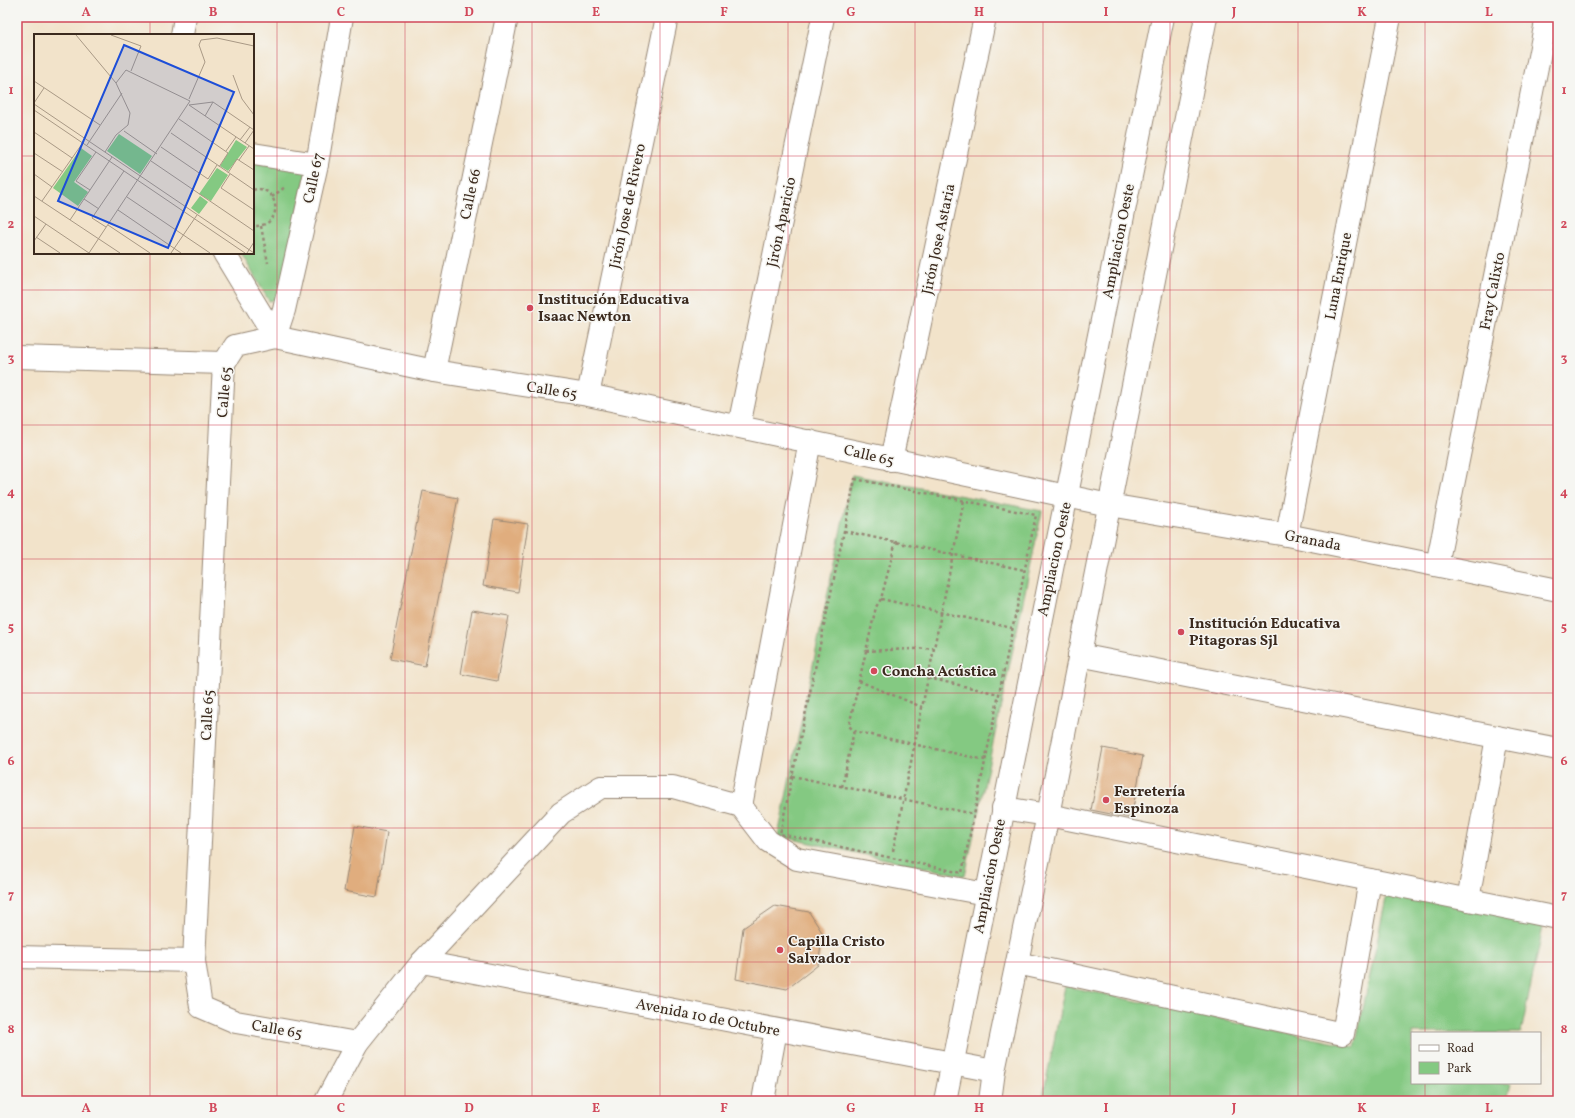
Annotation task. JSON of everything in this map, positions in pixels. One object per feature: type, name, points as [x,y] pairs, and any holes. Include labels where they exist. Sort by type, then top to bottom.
[{"type":"street","points":[[182,34],[185,17]]},
{"type":"street","name":"Calle 67","points":[[275,338],[284,310],[317,164],[342,17]]},
{"type":"street","name":"Calle 66","points":[[434,371],[507,17]]},
{"type":"street","name":"Jirón Jose de Rivero","points":[[588,395],[667,17]]},
{"type":"street","name":"Jirón Aparicio","points":[[739,426],[823,17]]},
{"type":"street","name":"Jirón Jose Astaria","points":[[891,460],[985,17]]},
{"type":"street","name":"Ampliacion Oeste","points":[[945,1101],[1163,17]]},
{"type":"street","points":[[990,1101],[994,1071],[1048,815],[1206,17]]},
{"type":"street","name":"Luna Enrique","points":[[1287,534],[1390,17]]},
{"type":"street","name":"Fray Calixto","points":[[1437,565],[1547,17]]},
{"type":"street","points":[[254,154],[317,164]]},
{"type":"street","points":[[225,254],[275,338]]},
{"type":"street","name":"Calle 65","points":[[357,1043],[236,1022],[201,1007],[194,961],[224,363],[235,346],[275,338],[434,371],[588,395],[1067,496]]},
{"type":"street","points":[[17,357],[224,363]]},
{"type":"street","points":[[741,806],[810,441]]},
{"type":"street","name":"Granada","points":[[1067,496],[1109,505],[1287,534],[1558,590]]},
{"type":"street","points":[[1079,655],[1558,749]]},
{"type":"street","points":[[1468,900],[1497,737]]},
{"type":"street","points":[[326,1101],[357,1043],[422,962],[561,813],[601,787],[673,787],[741,806],[768,842],[797,859],[986,894]]},
{"type":"street","points":[[1003,808],[1048,815],[1558,918]]},
{"type":"street","points":[[1017,963],[1343,1034],[1370,880]]},
{"type":"street","points":[[17,958],[194,961]]},
{"type":"street","name":"Avenida 10 de Octubre","points":[[422,962],[994,1071]]},
{"type":"street","points":[[763,1101],[776,1030]]},
{"type":"path","points":[[254,190],[266,191],[276,204],[276,211],[273,218],[268,223],[261,226],[254,226]]},
{"type":"path","points":[[855,479],[780,834],[962,873],[1036,515]]},
{"type":"path","points":[[892,858],[964,500]]},
{"type":"path","points":[[844,530],[1024,570]]},
{"type":"path","points":[[896,542],[882,599],[876,607],[849,726],[854,731],[985,760]]},
{"type":"path","points":[[882,599],[1012,628]]},
{"type":"path","points":[[866,651],[934,648]]},
{"type":"path","points":[[928,678],[999,694]]},
{"type":"path","points":[[859,681],[922,707]]},
{"type":"path","points":[[842,787],[854,731]]},
{"type":"path","points":[[792,776],[974,814]]},
{"type":"green space","points":[[254,161],[307,170],[279,299],[269,301],[242,254],[254,254]]},
{"type":"green space","points":[[852,475],[1042,511],[965,876],[778,836]]},
{"type":"green space","points":[[1388,889],[1544,922],[1521,1032],[1411,1032],[1411,1084],[1511,1084],[1507,1101],[1042,1101],[1065,986],[1355,1047]]},
{"type":"building","points":[[423,491],[458,498],[425,666],[390,659]]},
{"type":"building","points":[[494,519],[528,524],[518,592],[483,586]]},
{"type":"building","points":[[472,610],[509,616],[497,681],[461,674]]},
{"type":"building","points":[[1103,748],[1143,756],[1131,818],[1091,810]]},
{"type":"building","points":[[355,826],[387,832],[377,897],[344,891]]},
{"type":"building","name":"Capilla Cristo Salvador","points":[[775,906],[809,912],[823,934],[818,965],[787,989],[736,979],[743,928]]},
{"type":"place","name":"Institución Educativa Isaac Newton","points":[[530,308]]},
{"type":"place","name":"Institución Educativa Pitagoras Sjl","points":[[1181,632]]},
{"type":"place","name":"Concha Acústica","points":[[874,671]]},
{"type":"place","name":"Ferretería Espinoza","points":[[1106,800]]},
{"type":"place","name":"Capilla Cristo Salvador","points":[[780,950]]}]
